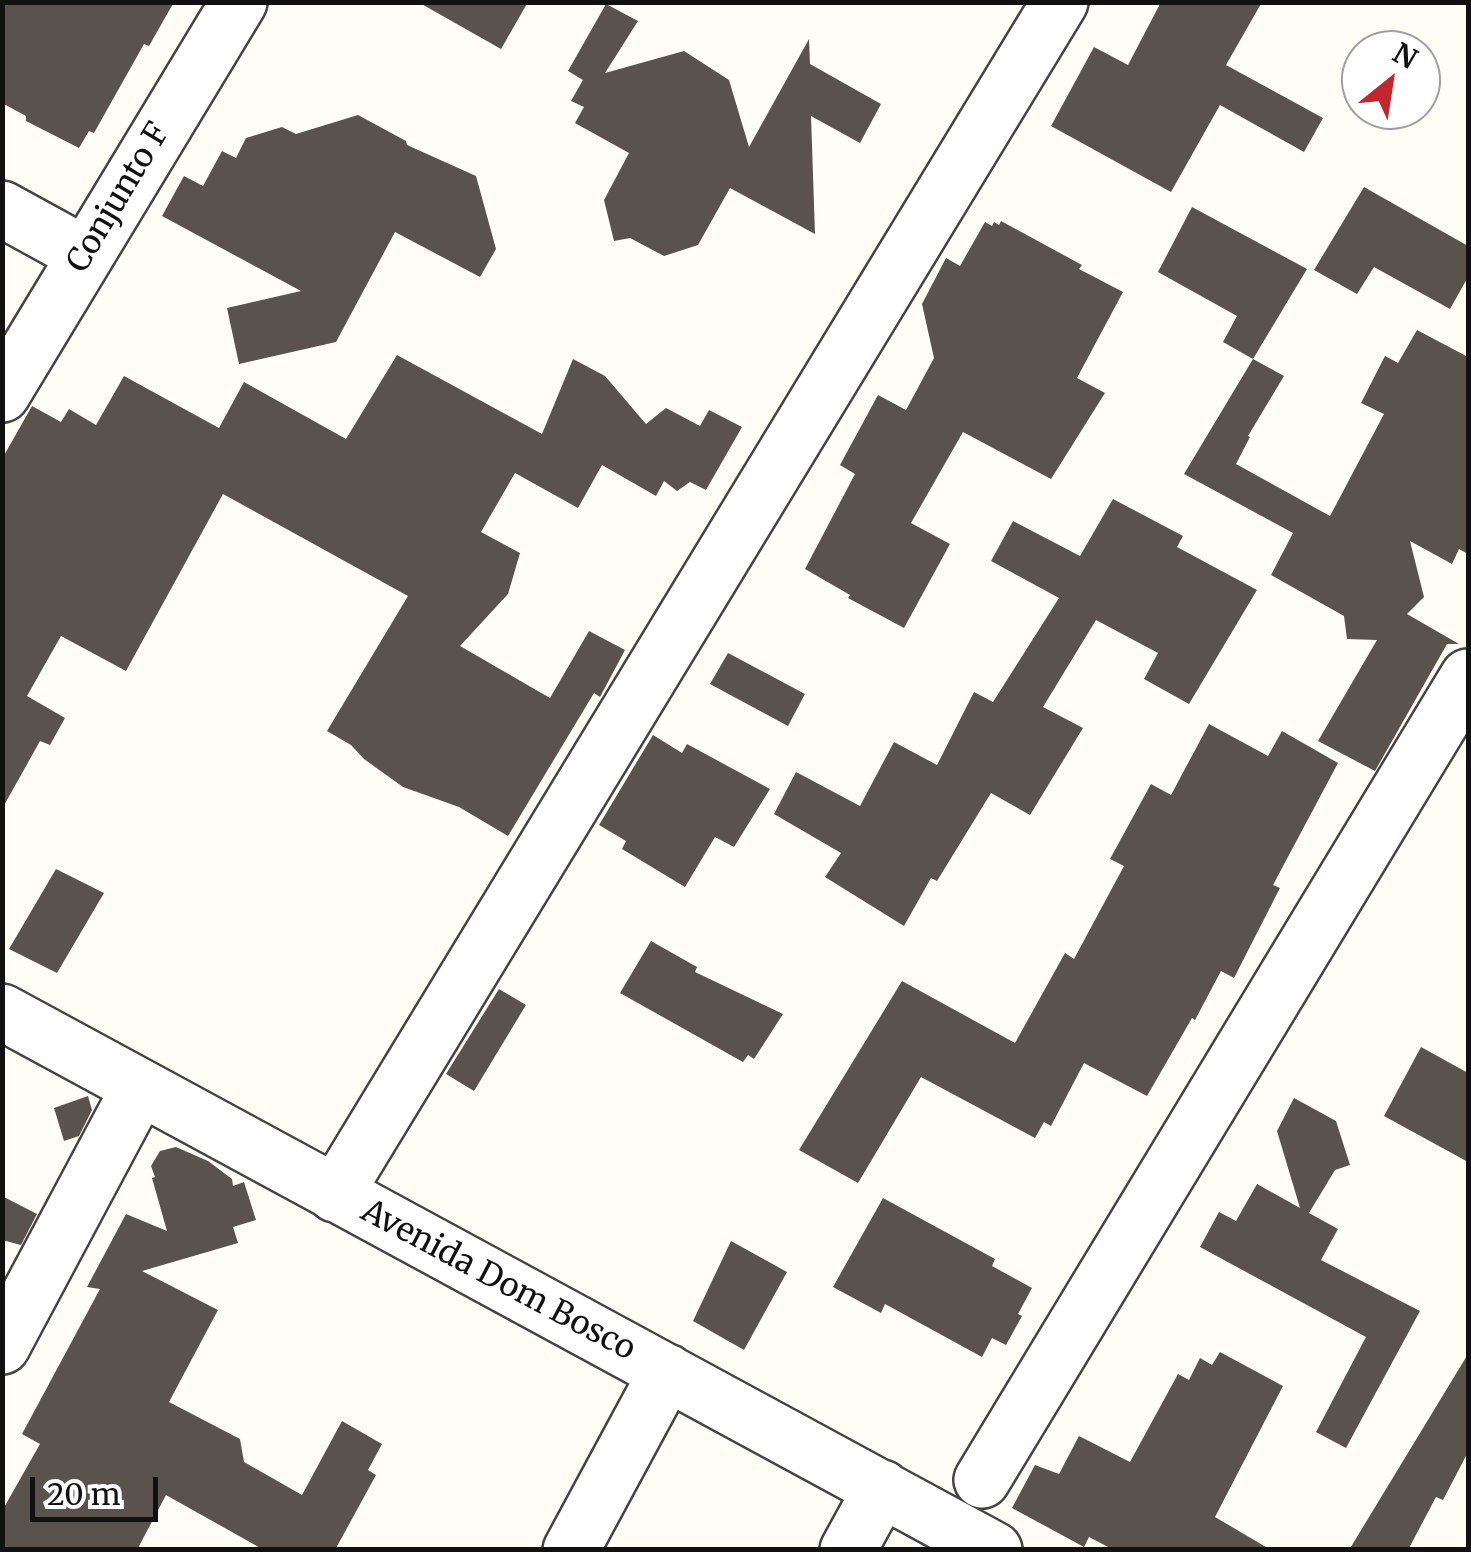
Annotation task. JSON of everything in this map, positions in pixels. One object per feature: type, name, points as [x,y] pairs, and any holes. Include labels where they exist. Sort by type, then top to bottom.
[{"type":"street","name":"Conjunto F","points":[[2,394],[238,2]]},
{"type":"street","points":[[335,1194],[1060,2]]},
{"type":"street","points":[[2,209],[84,254]]},
{"type":"street","points":[[982,1480],[1468,677]]},
{"type":"street","name":"Avenida Dom Bosco","points":[[2,1012],[882,1488],[972,1544]]},
{"type":"street","points":[[2,1346],[140,1087]]},
{"type":"street","points":[[571,1550],[667,1372]]},
{"type":"street","points":[[848,1550],[882,1488]]},
{"type":"building","points":[[2,2],[174,2],[149,46],[144,44],[94,133],[89,131],[79,148],[26,121],[26,116],[2,103]]},
{"type":"building","points":[[418,2],[528,2],[501,49]]},
{"type":"building","points":[[1161,2],[1262,2],[1226,65],[1323,118],[1304,152],[1220,105],[1171,192],[1051,126],[1094,47],[1128,65]]},
{"type":"building","points":[[606,4],[638,21],[605,73],[684,51],[729,80],[749,147],[809,39],[810,64],[881,104],[860,143],[811,116],[815,234],[730,188],[698,245],[664,256],[630,238],[614,241],[604,200],[629,153],[575,123],[584,107],[571,101],[583,80],[568,71]]},
{"type":"building","points":[[358,115],[407,145],[476,176],[496,249],[480,277],[395,232],[336,342],[239,364],[227,308],[301,291],[162,216],[184,176],[203,186],[222,151],[236,158],[246,138],[282,127],[296,134]]},
{"type":"building","points":[[1364,187],[1468,246],[1468,277],[1450,309],[1374,267],[1357,294],[1314,270]]},
{"type":"building","points":[[1192,207],[1307,269],[1253,359],[1223,342],[1237,316],[1158,272]]},
{"type":"building","points":[[1001,221],[1123,292],[1077,378],[1105,393],[1051,479],[963,432],[911,523],[950,544],[904,628],[805,569],[855,474],[840,465],[878,395],[906,410],[934,358],[922,304],[946,258],[960,266],[985,222],[992,226]]},
{"type":"building","points":[[1417,330],[1468,357],[1468,554],[1459,549],[1452,564],[1410,541],[1424,597],[1407,614],[1459,644],[1447,644],[1375,771],[1318,741],[1377,640],[1347,639],[1344,616],[1271,575],[1293,533],[1184,474],[1253,359],[1284,376],[1236,464],[1330,516],[1384,414],[1361,403],[1385,356],[1398,363]]},
{"type":"building","points":[[397,355],[542,434],[573,359],[605,376],[646,424],[666,408],[700,426],[709,410],[742,427],[706,490],[690,482],[677,491],[664,481],[656,496],[602,465],[578,508],[515,473],[481,532],[520,553],[508,594],[460,646],[550,698],[589,631],[625,650],[600,697],[594,693],[508,836],[459,807],[403,787],[327,731],[408,596],[223,494],[126,671],[61,636],[27,696],[65,718],[50,745],[40,741],[2,809],[2,459],[32,406],[61,422],[69,409],[96,425],[124,376],[219,428],[244,382],[346,439]]},
{"type":"building","points":[[1113,499],[1183,536],[1177,547],[1257,590],[1189,704],[1144,679],[1158,653],[1096,620],[1043,707],[1083,728],[1030,815],[991,793],[937,881],[931,878],[904,926],[825,877],[841,853],[774,814],[796,772],[860,806],[894,742],[937,765],[974,692],[993,702],[1059,598],[991,561],[1013,521],[1080,556]]},
{"type":"building","points":[[728,653],[805,694],[788,726],[710,684]]},
{"type":"building","points":[[1209,724],[1268,756],[1282,731],[1338,763],[1273,885],[1280,888],[1234,978],[1221,971],[1147,1096],[1084,1063],[1051,1126],[1044,1122],[1035,1138],[921,1077],[858,1183],[799,1150],[902,981],[1015,1043],[1065,953],[1074,959],[1124,866],[1110,859],[1151,784],[1171,795]]},
{"type":"building","points":[[653,735],[682,753],[687,744],[770,789],[734,847],[715,837],[685,887],[622,849],[626,841],[599,825]]},
{"type":"building","points":[[56,869],[104,893],[57,973],[9,949]]},
{"type":"building","points":[[651,941],[697,967],[695,972],[783,1014],[754,1059],[748,1055],[743,1062],[620,993]]},
{"type":"building","points":[[499,989],[526,1005],[474,1091],[446,1074]]},
{"type":"building","points":[[1421,1047],[1468,1073],[1468,1162],[1384,1116]]},
{"type":"building","points":[[88,1096],[92,1110],[79,1136],[64,1141],[54,1108]]},
{"type":"building","points":[[1294,1098],[1336,1121],[1350,1165],[1335,1170],[1309,1213],[1338,1229],[1321,1260],[1420,1311],[1346,1448],[1316,1432],[1366,1337],[1200,1247],[1219,1212],[1236,1221],[1257,1184],[1300,1208],[1277,1131]]},
{"type":"building","points":[[176,1147],[208,1161],[232,1179],[233,1186],[244,1182],[256,1220],[233,1227],[238,1243],[142,1271],[218,1310],[169,1402],[240,1439],[244,1462],[302,1495],[342,1421],[382,1444],[368,1470],[376,1475],[335,1550],[264,1550],[166,1495],[137,1550],[2,1550],[2,1511],[40,1444],[22,1434],[100,1289],[87,1287],[126,1214],[167,1231],[151,1166],[160,1151]]},
{"type":"building","points":[[2,1196],[37,1214],[21,1245],[2,1240]]},
{"type":"building","points":[[883,1198],[995,1259],[992,1266],[1032,1288],[1006,1345],[992,1338],[982,1357],[885,1304],[881,1313],[833,1287]]},
{"type":"building","points":[[731,1241],[787,1272],[744,1350],[693,1321]]},
{"type":"building","points":[[1220,1352],[1283,1386],[1215,1517],[1271,1550],[1114,1550],[1089,1537],[1084,1547],[1012,1508],[1035,1465],[1059,1474],[1079,1436],[1130,1462],[1178,1374],[1189,1380],[1200,1358],[1212,1365]]},
{"type":"building","points":[[1468,1354],[1468,1452],[1443,1500],[1436,1497],[1408,1550],[1349,1550]]}]
